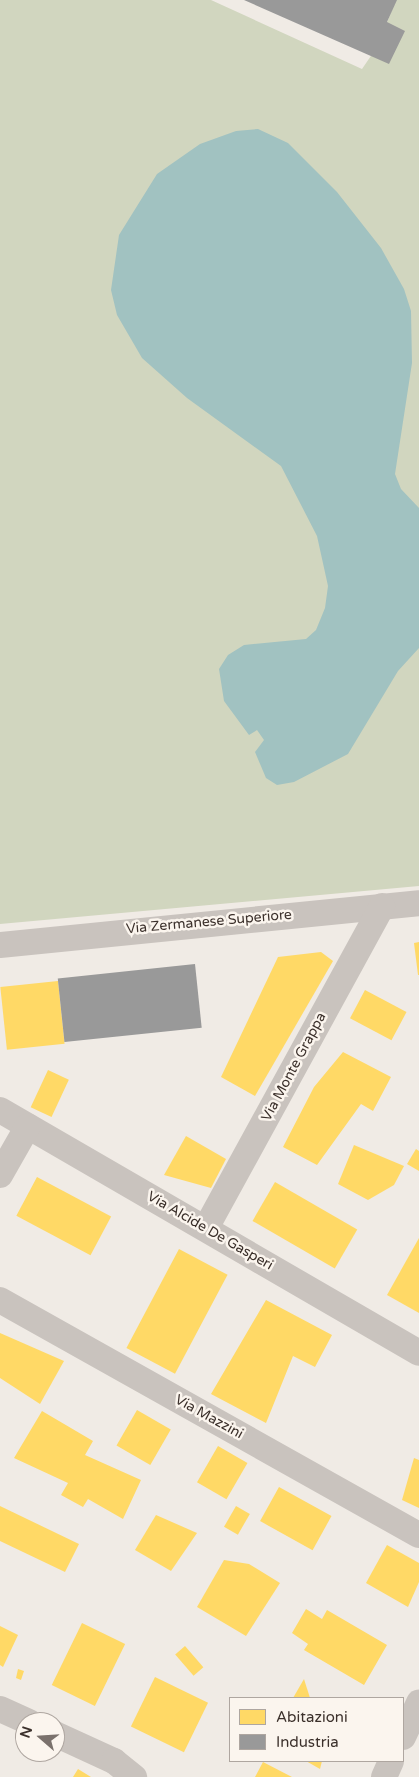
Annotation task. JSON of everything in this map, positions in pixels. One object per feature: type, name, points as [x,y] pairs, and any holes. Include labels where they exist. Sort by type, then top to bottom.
[{"type":"street","name":"Via Zermanese Superiore","points":[[0,945],[419,903]]},
{"type":"street","name":"Via Monte Grappa","points":[[206,1228],[382,906]]},
{"type":"street","name":"Via Alcide De Gasperi","points":[[0,1110],[419,1353]]},
{"type":"street","points":[[0,1175],[28,1126]]},
{"type":"street","name":"Via Mazzini","points":[[0,1300],[419,1535]]},
{"type":"street","points":[[404,1735],[419,1703]]},
{"type":"street","points":[[0,1709],[15,1716]]},
{"type":"street","points":[[65,1739],[114,1761],[134,1777]]},
{"type":"street","points":[[384,1777],[391,1762]]},
{"type":"green space","points":[[0,0],[211,0],[362,69],[377,47],[396,0],[419,0],[419,886],[0,924]]},
{"type":"water","points":[[258,129],[288,143],[337,192],[381,248],[404,289],[411,311],[412,363],[395,474],[401,489],[419,508],[419,648],[398,671],[348,754],[294,782],[277,785],[266,778],[255,752],[264,740],[257,730],[249,735],[224,701],[219,669],[228,655],[244,645],[306,639],[316,630],[325,608],[328,586],[317,536],[281,466],[187,398],[142,358],[117,315],[111,290],[119,235],[157,174],[200,144],[236,131]]},
{"type":"building: Abitazioni","points":[[419,942],[419,975],[418,975],[414,943]]},
{"type":"building: Abitazioni","points":[[321,952],[333,961],[255,1096],[221,1077],[278,957]]},
{"type":"building: Abitazioni","points":[[58,981],[65,1044],[7,1050],[0,987]]},
{"type":"building: Abitazioni","points":[[365,990],[406,1012],[391,1040],[350,1018]]},
{"type":"building: Abitazioni","points":[[343,1052],[391,1077],[373,1111],[361,1104],[317,1165],[283,1147],[314,1087]]},
{"type":"building: Abitazioni","points":[[48,1070],[69,1080],[52,1117],[31,1107]]},
{"type":"building: Abitazioni","points":[[186,1136],[226,1159],[211,1188],[164,1175]]},
{"type":"building: Abitazioni","points":[[354,1145],[404,1166],[394,1185],[368,1200],[338,1184]]},
{"type":"building: Abitazioni","points":[[416,1149],[419,1151],[419,1171],[407,1164]]},
{"type":"building: Abitazioni","points":[[37,1177],[111,1216],[91,1255],[16,1216]]},
{"type":"building: Abitazioni","points":[[275,1182],[357,1230],[335,1268],[252,1221]]},
{"type":"building: Abitazioni","points":[[419,1238],[419,1313],[387,1295]]},
{"type":"building: Abitazioni","points":[[179,1249],[228,1275],[175,1374],[126,1348]]},
{"type":"building: Abitazioni","points":[[266,1300],[332,1335],[315,1367],[293,1356],[266,1423],[211,1394]]},
{"type":"building: Abitazioni","points":[[0,1333],[64,1361],[40,1404],[0,1378]]},
{"type":"building: Abitazioni","points":[[137,1410],[171,1430],[150,1465],[116,1446]]},
{"type":"building: Abitazioni","points":[[42,1411],[93,1441],[85,1455],[141,1480],[123,1519],[88,1499],[83,1507],[61,1495],[68,1483],[14,1458]]},
{"type":"building: Abitazioni","points":[[218,1446],[247,1463],[226,1499],[197,1482]]},
{"type":"building: Abitazioni","points":[[414,1458],[419,1460],[419,1508],[402,1500]]},
{"type":"building: Abitazioni","points":[[279,1487],[331,1516],[313,1550],[260,1521]]},
{"type":"building: Abitazioni","points":[[0,1506],[79,1544],[65,1572],[0,1541]]},
{"type":"building: Abitazioni","points":[[236,1506],[250,1514],[238,1535],[224,1527]]},
{"type":"building: Abitazioni","points":[[156,1515],[197,1533],[171,1571],[135,1550]]},
{"type":"building: Abitazioni","points":[[387,1545],[419,1563],[419,1582],[408,1607],[366,1583]]},
{"type":"building: Abitazioni","points":[[224,1560],[249,1564],[280,1583],[246,1636],[197,1607]]},
{"type":"building: Abitazioni","points":[[306,1609],[322,1619],[327,1610],[387,1645],[364,1685],[304,1650],[308,1644],[292,1633]]},
{"type":"building: Abitazioni","points":[[82,1623],[125,1644],[95,1706],[52,1685]]},
{"type":"building: Abitazioni","points":[[0,1626],[18,1635],[3,1667],[0,1665]]},
{"type":"building: Abitazioni","points":[[185,1646],[203,1667],[194,1676],[175,1655]]},
{"type":"building: Abitazioni","points":[[18,1669],[24,1671],[21,1680],[16,1678]]},
{"type":"building: Abitazioni","points":[[155,1677],[208,1703],[184,1752],[131,1726]]},
{"type":"building: Abitazioni","points":[[304,1679],[310,1697],[294,1697]]},
{"type":"building: Abitazioni","points":[[263,1762],[292,1777],[255,1777]]},
{"type":"building: Abitazioni","points":[[308,1762],[322,1762],[320,1769]]},
{"type":"building: Abitazioni","points":[[78,1769],[91,1777],[73,1777]]},
{"type":"building: Industria","points":[[244,0],[397,0],[387,22],[405,31],[389,64]]},
{"type":"building: Industria","points":[[195,964],[202,1028],[64,1042],[58,978]]}]
